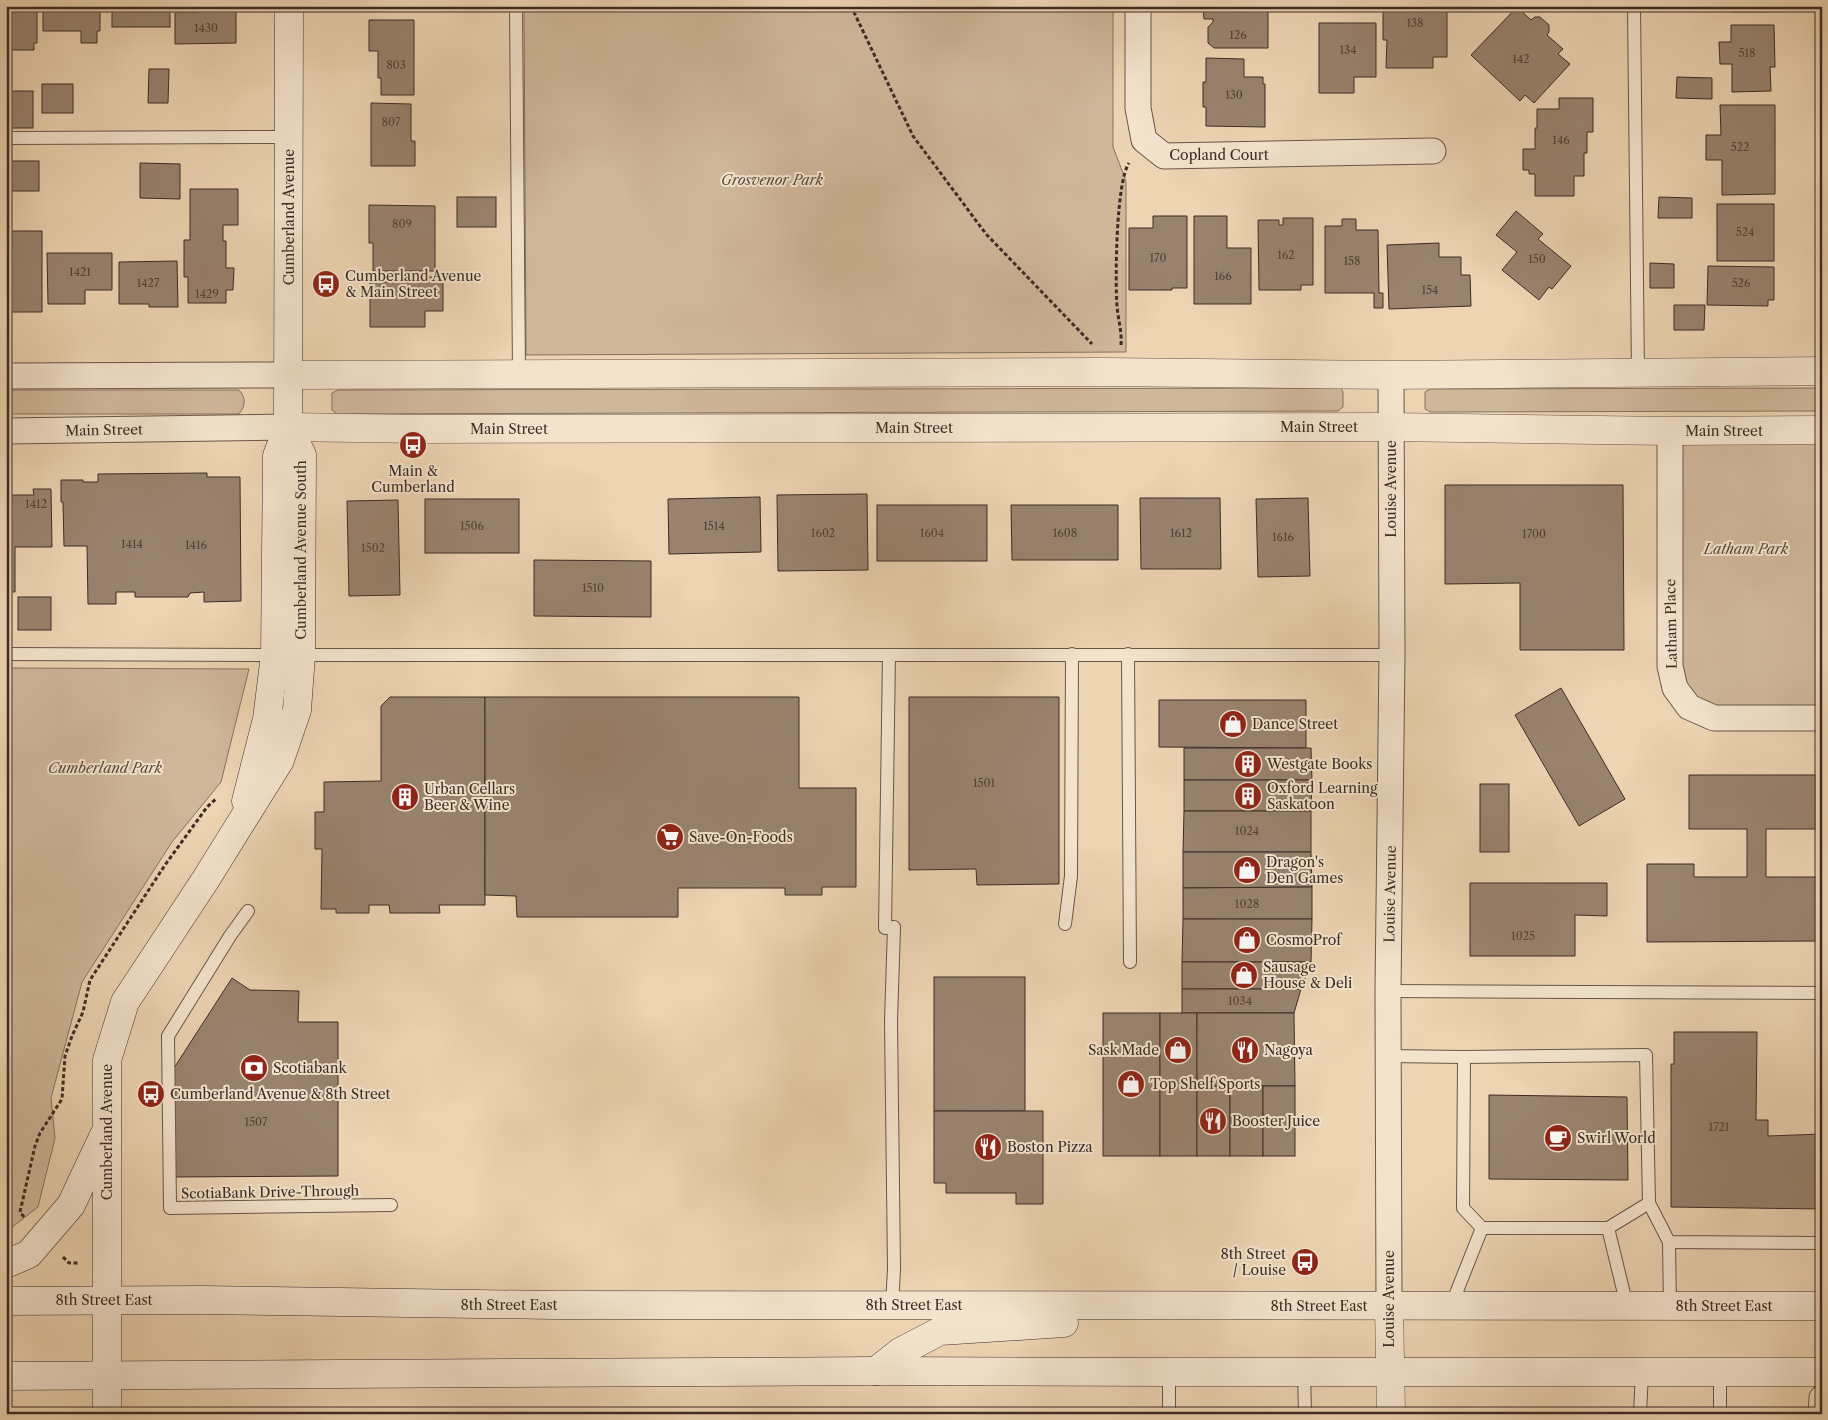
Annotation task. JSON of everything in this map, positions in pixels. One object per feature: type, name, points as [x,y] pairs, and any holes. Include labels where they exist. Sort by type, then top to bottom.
[{"type":"main road","name":"Cumberland Avenue","points":[[288,427],[289,6]]},
{"type":"main road","points":[[288,376],[1104,372],[1391,375],[1822,371]]},
{"type":"main road","name":"Main Street","points":[[288,427],[422,429],[1391,427],[1670,431],[1822,430]]},
{"type":"main road","name":"Cumberland Avenue South","points":[[240,826],[267,718],[288,655],[277,456],[288,427]]},
{"type":"main road","name":"Cumberland Avenue","points":[[107,1414],[106,1060],[125,1002],[240,826]]},
{"type":"main road","points":[[6,1264],[29,1254],[71,1205],[106,1130]]},
{"type":"main road","name":"8th Street East","points":[[6,1301],[202,1300],[468,1305],[1822,1306]]},
{"type":"main road","points":[[876,1371],[900,1352],[940,1331],[1072,1322],[1134,1306]]},
{"type":"main road","name":"Louise Avenue","points":[[1389,1306],[1391,1414]]},
{"type":"main road","points":[[6,1376],[876,1371],[1822,1372]]},
{"type":"street","name":"Copland Court","points":[[1138,6],[1138,108],[1144,140],[1164,156],[1434,152]]},
{"type":"street","name":"Louise Avenue","points":[[1389,1306],[1388,991],[1392,655],[1391,375]]},
{"type":"street","points":[[6,376],[288,376]]},
{"type":"street","name":"Main Street","points":[[6,431],[288,427]]},
{"type":"street","name":"Latham Place","points":[[1670,431],[1670,666],[1675,688],[1689,707],[1714,718],[1822,718]]},
{"type":"street","points":[[1822,1398],[1822,1414]]},
{"type":"lane","points":[[516,6],[519,374]]},
{"type":"lane","points":[[1634,6],[1638,372]]},
{"type":"lane","points":[[6,138],[289,137]]},
{"type":"lane","points":[[6,654],[1392,655]]},
{"type":"lane","points":[[1065,924],[1071,876],[1072,654]]},
{"type":"lane","points":[[1128,654],[1130,962]]},
{"type":"lane","points":[[889,655],[885,928],[894,927],[891,1021],[894,1269],[892,1306]]},
{"type":"lane","name":"ScotiaBank Drive-Through","points":[[248,911],[230,936],[168,1036],[170,1208],[391,1205]]},
{"type":"lane","points":[[1388,991],[1822,993]]},
{"type":"lane","points":[[1388,1056],[1646,1056],[1649,1203],[1669,1242],[1670,1306]]},
{"type":"lane","points":[[1464,1057],[1463,1208],[1482,1228],[1608,1228],[1649,1203]]},
{"type":"lane","points":[[1451,1306],[1482,1228]]},
{"type":"lane","points":[[1608,1228],[1627,1306]]},
{"type":"lane","points":[[1669,1242],[1822,1243]]},
{"type":"lane","points":[[1169,1372],[1169,1414]]},
{"type":"lane","points":[[1304,1372],[1305,1414]]},
{"type":"lane","points":[[1640,1414],[1642,1372]]},
{"type":"lane","points":[[1720,1372],[1720,1414]]},
{"type":"path","points":[[851,6],[913,136],[986,234],[1097,349]]},
{"type":"path","points":[[1121,348],[1122,334],[1117,307],[1117,245],[1120,200],[1125,169]]},
{"type":"green space","name":"Grosvenor Park","points":[[524,6],[1113,6],[1113,147],[1126,181],[1126,352],[526,355]]},
{"type":"green space","points":[[1341,388],[1343,392],[1343,407],[1338,411],[337,414],[332,410],[332,393],[338,390]]},
{"type":"green space","points":[[1822,388],[1822,411],[1430,412],[1425,409],[1425,392],[1430,389]]},
{"type":"green space","points":[[6,390],[239,390],[244,402],[239,414],[6,414]]},
{"type":"green space","name":"Latham Park","points":[[1822,430],[1822,718],[1744,718],[1675,688],[1670,431]]},
{"type":"green space","name":"Cumberland Park","points":[[6,668],[249,669],[221,782],[172,842],[82,982],[51,1098],[55,1138],[38,1207],[6,1232]]},
{"type":"building","points":[[6,6],[37,6],[37,43],[34,43],[34,50],[9,50]]},
{"type":"building","points":[[43,6],[100,6],[100,31],[97,31],[97,43],[81,43],[81,31],[43,31]]},
{"type":"building","points":[[112,6],[170,6],[170,27],[112,27]]},
{"type":"building","points":[[200,6],[236,6],[236,43],[175,44],[175,12],[195,12],[195,8],[200,8]]},
{"type":"building","points":[[1203,6],[1268,6],[1268,48],[1214,48],[1208,43],[1208,27],[1213,22],[1213,19],[1204,19]]},
{"type":"building","points":[[1383,6],[1447,6],[1447,57],[1433,57],[1433,68],[1386,68],[1387,40],[1383,40]]},
{"type":"building","points":[[1733,6],[1768,6],[1768,12],[1733,12]]},
{"type":"building","points":[[1517,7],[1531,20],[1535,17],[1540,17],[1549,25],[1547,35],[1563,49],[1558,54],[1570,64],[1534,103],[1525,95],[1520,101],[1471,55]]},
{"type":"building","points":[[369,20],[414,20],[414,95],[381,95],[381,78],[378,78],[378,51],[369,51]]},
{"type":"building","points":[[1319,23],[1376,23],[1376,77],[1354,77],[1354,93],[1319,93]]},
{"type":"building","points":[[1731,25],[1774,25],[1775,67],[1770,67],[1771,91],[1732,92],[1732,64],[1720,64],[1719,42],[1731,42]]},
{"type":"building","points":[[1206,58],[1244,59],[1244,77],[1263,77],[1263,84],[1265,84],[1265,127],[1206,126],[1206,107],[1203,107],[1203,82],[1206,82]]},
{"type":"building","points":[[149,69],[169,69],[168,103],[148,103]]},
{"type":"building","points":[[1677,77],[1712,78],[1712,99],[1676,98]]},
{"type":"building","points":[[42,84],[73,84],[73,113],[42,113]]},
{"type":"building","points":[[6,91],[33,91],[33,128],[6,128]]},
{"type":"building","points":[[1559,98],[1593,98],[1593,132],[1587,132],[1587,153],[1584,153],[1584,176],[1574,176],[1574,196],[1535,196],[1535,174],[1529,174],[1529,170],[1523,170],[1523,149],[1535,149],[1537,109],[1559,109]]},
{"type":"building","points":[[371,103],[411,104],[411,141],[415,141],[415,166],[371,166]]},
{"type":"building","points":[[1720,105],[1775,105],[1775,194],[1722,195],[1722,160],[1706,160],[1706,135],[1721,135]]},
{"type":"building","points":[[6,161],[39,161],[39,191],[6,191]]},
{"type":"building","points":[[140,163],[180,164],[180,199],[140,198]]},
{"type":"building","points":[[190,189],[238,189],[238,225],[223,225],[223,241],[226,241],[226,268],[234,268],[233,290],[226,290],[226,303],[188,303],[188,277],[184,277],[184,240],[190,240]]},
{"type":"building","points":[[457,197],[496,197],[496,227],[457,227]]},
{"type":"building","points":[[1659,197],[1692,198],[1692,218],[1658,218]]},
{"type":"building","points":[[1717,204],[1774,204],[1774,261],[1717,261]]},
{"type":"building","points":[[369,205],[435,206],[435,271],[373,271],[373,243],[369,243]]},
{"type":"building","points":[[1516,211],[1543,234],[1538,239],[1571,266],[1552,289],[1549,287],[1539,300],[1502,270],[1517,252],[1496,235]]},
{"type":"building","points":[[1153,216],[1187,216],[1187,288],[1129,290],[1129,228],[1153,228]]},
{"type":"building","points":[[1194,216],[1227,216],[1227,248],[1251,248],[1251,304],[1194,304]]},
{"type":"building","points":[[1283,218],[1313,218],[1313,285],[1301,285],[1301,290],[1259,290],[1258,220],[1279,220],[1279,225],[1283,225]]},
{"type":"building","points":[[1342,219],[1356,219],[1356,230],[1378,230],[1379,293],[1383,293],[1383,308],[1374,308],[1374,293],[1325,293],[1325,226],[1342,226]]},
{"type":"building","points":[[6,229],[8,246],[12,246],[12,231],[42,231],[42,312],[6,312]]},
{"type":"building","points":[[1439,243],[1439,257],[1461,257],[1461,275],[1470,275],[1471,306],[1389,309],[1387,245]]},
{"type":"building","points":[[47,253],[112,253],[112,290],[85,290],[85,304],[48,304]]},
{"type":"building","points":[[177,261],[178,307],[149,307],[149,304],[119,304],[119,262]]},
{"type":"building","points":[[1650,263],[1674,264],[1674,288],[1650,288]]},
{"type":"building","points":[[1708,266],[1774,267],[1774,300],[1768,300],[1768,306],[1707,305]]},
{"type":"building","points":[[422,277],[443,277],[443,311],[425,311],[425,327],[370,327],[370,282],[422,282]]},
{"type":"building","points":[[1674,305],[1705,305],[1704,330],[1674,330]]},
{"type":"building","points":[[207,473],[207,477],[240,477],[241,601],[204,602],[204,592],[190,593],[188,597],[135,597],[135,592],[116,592],[116,604],[88,604],[87,546],[64,546],[61,480],[98,482],[98,474]]},
{"type":"building","points":[[1445,485],[1623,485],[1624,650],[1520,650],[1520,583],[1445,584]]},
{"type":"building","points":[[33,489],[51,489],[52,547],[15,547],[15,592],[6,592],[6,502],[12,502],[12,495],[34,495]]},
{"type":"building","points":[[867,494],[868,570],[778,571],[777,495]]},
{"type":"building","points":[[760,497],[761,552],[669,554],[668,499]]},
{"type":"building","points":[[1140,498],[1220,498],[1221,569],[1141,569]]},
{"type":"building","points":[[1308,498],[1310,576],[1258,577],[1256,499]]},
{"type":"building","points":[[425,499],[519,499],[519,553],[425,553]]},
{"type":"building","points":[[398,500],[400,595],[349,596],[347,501]]},
{"type":"building","points":[[877,505],[987,505],[987,561],[877,561]]},
{"type":"building","points":[[1011,505],[1118,505],[1118,560],[1012,560]]},
{"type":"building","points":[[534,560],[651,561],[651,617],[534,616]]},
{"type":"building","points":[[18,597],[51,597],[51,630],[18,630]]},
{"type":"building","points":[[1561,688],[1625,799],[1579,826],[1515,715]]},
{"type":"building","name":"Urban Cellars Beer & Wine","points":[[390,697],[485,697],[485,905],[439,905],[440,913],[390,913],[389,905],[369,905],[369,913],[336,913],[336,909],[321,909],[322,849],[315,849],[315,812],[324,812],[324,782],[381,781],[381,706]]},
{"type":"building","name":"Save-On-Foods","points":[[485,697],[799,697],[799,788],[856,788],[856,887],[822,887],[822,895],[785,895],[785,888],[678,888],[678,917],[517,917],[516,896],[485,895]]},
{"type":"building","points":[[909,697],[1059,697],[1059,884],[977,885],[976,869],[909,870]]},
{"type":"building","name":"Dance Street","points":[[1159,700],[1306,700],[1306,748],[1159,747]]},
{"type":"building","name":"Westgate Books","points":[[1184,748],[1311,748],[1312,780],[1184,780]]},
{"type":"building","points":[[1689,775],[1816,775],[1816,829],[1766,829],[1766,877],[1822,877],[1822,941],[1647,942],[1647,864],[1694,864],[1694,877],[1747,877],[1747,829],[1689,829]]},
{"type":"building","name":"Oxford Learning Saskatoon","points":[[1184,780],[1312,780],[1311,811],[1184,811]]},
{"type":"building","points":[[1480,784],[1509,784],[1509,852],[1480,852]]},
{"type":"building","points":[[1184,811],[1311,811],[1311,852],[1183,852]]},
{"type":"building","name":"Dragon's Den Games","points":[[1183,852],[1311,852],[1312,887],[1183,888]]},
{"type":"building","points":[[1470,883],[1607,883],[1607,916],[1575,915],[1575,956],[1470,956]]},
{"type":"building","points":[[1312,887],[1312,919],[1183,919],[1183,888]]},
{"type":"building","name":"CosmoProf","points":[[1183,919],[1312,919],[1311,962],[1182,962]]},
{"type":"building","name":"Sausage House & Deli","points":[[1182,962],[1311,962],[1301,989],[1182,989]]},
{"type":"building","points":[[934,977],[1025,977],[1025,1111],[934,1111]]},
{"type":"building","points":[[232,978],[250,990],[299,991],[298,1022],[338,1022],[338,1176],[175,1177],[174,1068]]},
{"type":"building","points":[[1182,989],[1301,989],[1294,1013],[1182,1013]]},
{"type":"building","name":"Top Shelf Sports","points":[[1103,1013],[1160,1013],[1160,1156],[1103,1156]]},
{"type":"building","name":"Sask Made","points":[[1160,1013],[1197,1013],[1197,1156],[1160,1156]]},
{"type":"building","name":"Nagoya","points":[[1197,1013],[1294,1013],[1295,1086],[1197,1086]]},
{"type":"building","points":[[1674,1032],[1757,1032],[1756,1120],[1768,1120],[1768,1136],[1822,1134],[1822,1209],[1671,1207],[1671,1064],[1674,1064]]},
{"type":"building","name":"Booster Juice","points":[[1197,1086],[1230,1086],[1230,1156],[1197,1156]]},
{"type":"building","points":[[1230,1086],[1263,1086],[1263,1156],[1230,1156]]},
{"type":"building","points":[[1263,1086],[1295,1086],[1295,1156],[1263,1156]]},
{"type":"building","name":"Swirl World","points":[[1489,1095],[1627,1097],[1628,1180],[1489,1179]]},
{"type":"building","name":"Boston Pizza","points":[[934,1111],[1043,1111],[1043,1204],[1016,1204],[1016,1193],[946,1193],[946,1183],[934,1183]]},
{"type":"place","name":"Cumberland Avenue & Main Street","points":[[326,284]]},
{"type":"place","name":"Main & Cumberland","points":[[413,445]]},
{"type":"place","name":"Dance Street","points":[[1233,724]]},
{"type":"place","name":"Westgate Books","points":[[1248,764]]},
{"type":"place","name":"Oxford Learning Saskatoon","points":[[1248,796]]},
{"type":"place","name":"Urban Cellars Beer & Wine","points":[[405,797]]},
{"type":"place","name":"Save-On-Foods","points":[[670,837]]},
{"type":"place","name":"Dragon's Den Games","points":[[1247,870]]},
{"type":"place","name":"CosmoProf","points":[[1247,940]]},
{"type":"place","name":"Sausage House & Deli","points":[[1244,975]]},
{"type":"place","name":"Sask Made","points":[[1178,1050]]},
{"type":"place","name":"Nagoya","points":[[1245,1050]]},
{"type":"place","name":"Scotiabank","points":[[254,1068]]},
{"type":"place","name":"Top Shelf Sports","points":[[1131,1084]]},
{"type":"place","name":"Cumberland Avenue & 8th Street","points":[[151,1094]]},
{"type":"place","name":"Booster Juice","points":[[1213,1121]]},
{"type":"place","name":"Swirl World","points":[[1558,1138]]},
{"type":"place","name":"Boston Pizza","points":[[988,1147]]},
{"type":"place","name":"8th Street / Louise","points":[[1305,1262]]}]
